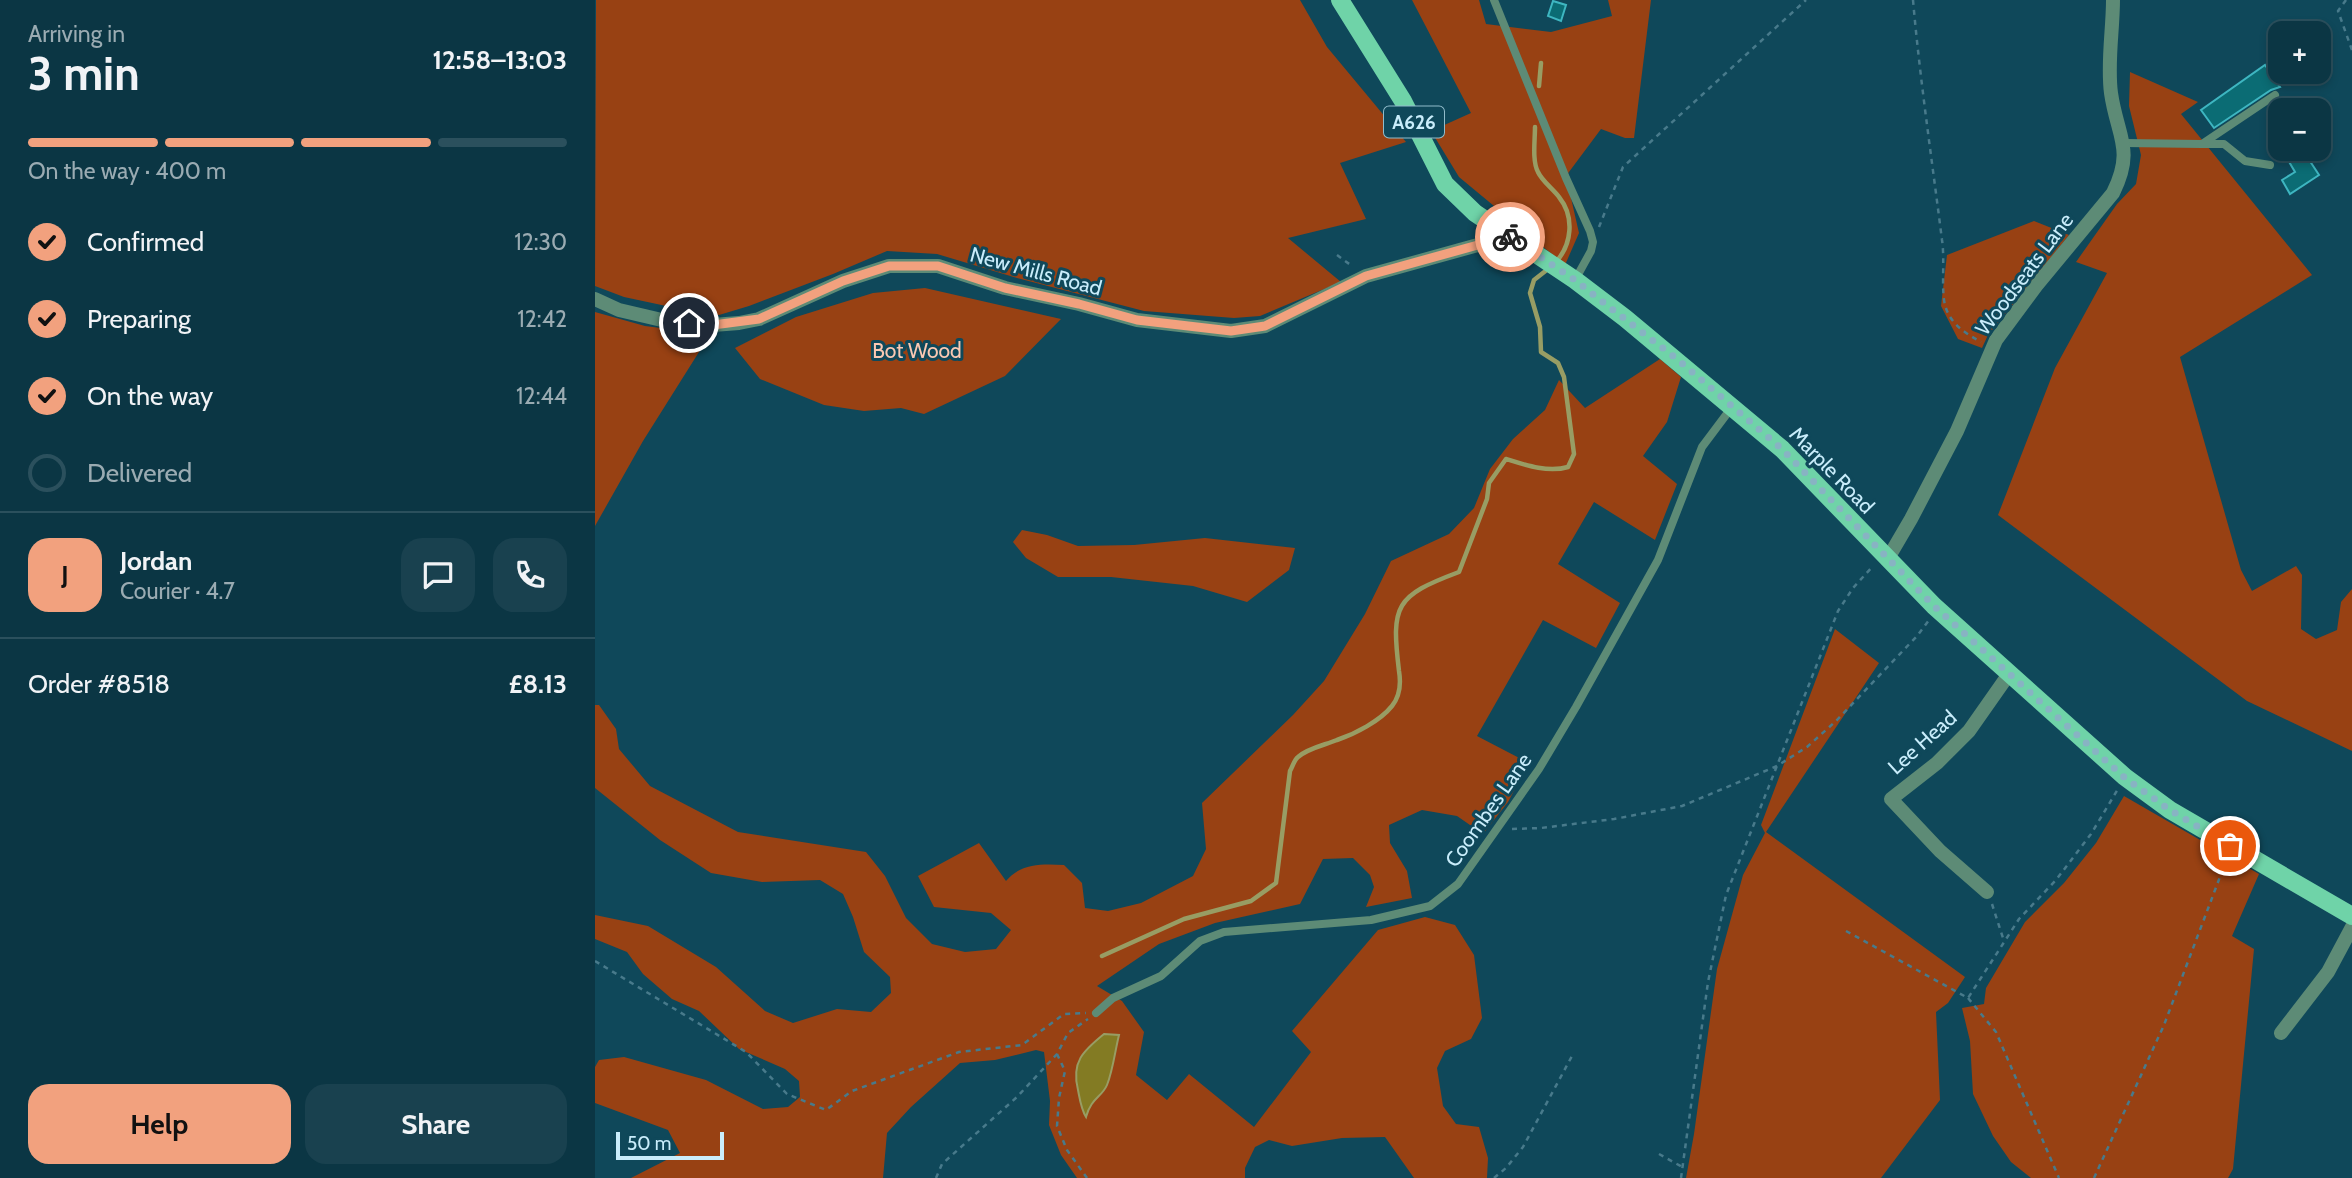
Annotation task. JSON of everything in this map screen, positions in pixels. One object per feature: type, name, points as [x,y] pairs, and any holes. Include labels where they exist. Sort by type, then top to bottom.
[{"type":"main road","name":"Marple Road","points":[[1341,0],[1403,101],[1445,184],[1475,214],[1567,275],[1782,449],[1938,610],[2125,778],[2170,810],[2352,916]]},
{"type":"street","name":"Woodseats Lane","points":[[1885,558],[1911,519],[1957,430],[1992,348],[2036,286],[2113,193],[2125,164],[2124,143],[2111,92],[2113,0]]},
{"type":"street","name":"New Mills Road","points":[[595,299],[619,310],[666,321],[713,325],[739,323],[759,319],[843,281],[889,266],[938,266],[1005,288],[1137,320],[1231,331],[1265,326],[1366,276],[1485,243],[1501,231]]},
{"type":"street","name":"Lee Head","points":[[1987,892],[1940,851],[1891,799],[1937,763],[1969,731],[2009,674]]},
{"type":"street","points":[[2281,1033],[2328,972],[2352,927]]},
{"type":"lane","points":[[1494,0],[1593,242],[1591,251],[1567,275]]},
{"type":"lane","points":[[2202,144],[2275,95]]},
{"type":"lane","points":[[2124,143],[2224,144],[2245,161],[2270,165]]},
{"type":"lane","name":"Coombes Lane","points":[[1096,1013],[1113,998],[1161,976],[1200,941],[1224,932],[1371,920],[1430,906],[1458,884],[1539,769],[1621,630],[1658,560],[1702,447],[1733,407]]},
{"type":"path","points":[[1593,242],[1623,167],[1806,0]]},
{"type":"path","points":[[1913,0],[1945,257],[1944,304],[1953,322],[1964,333],[1992,348]]},
{"type":"path","points":[[2346,0],[2338,11],[2352,50]]},
{"type":"path","points":[[1681,1178],[1708,982],[1726,895],[1838,611],[1853,588],[1885,558]]},
{"type":"path","points":[[1498,829],[1541,828],[1614,819],[1682,806],[1777,766],[1807,747],[1836,721],[1917,636],[1938,610]]},
{"type":"path","points":[[1968,998],[2019,919],[2056,880],[2091,834],[2125,778]]},
{"type":"path","points":[[2094,1178],[2164,1026],[2220,881],[2230,846]]},
{"type":"path","points":[[1987,892],[2004,942]]},
{"type":"path","points":[[1846,931],[1968,998],[1996,1032],[2059,1178]]},
{"type":"path","points":[[595,961],[746,1052],[787,1094],[826,1110],[852,1091],[959,1052],[1022,1045],[1064,1014],[1096,1013]]},
{"type":"path","points":[[936,1178],[942,1164],[1017,1097],[1057,1054],[1068,1033],[1096,1013]]},
{"type":"path","points":[[1057,1054],[1065,1072],[1059,1098],[1057,1126],[1067,1150],[1087,1178]]},
{"type":"path","points":[[1494,1178],[1523,1147],[1572,1056]]},
{"type":"path","points":[[1659,1154],[1684,1168]]},
{"type":"green space","points":[[596,0],[1300,0],[1327,47],[1406,142],[1340,163],[1366,219],[1288,238],[1341,282],[1260,316],[1234,318],[1144,311],[937,254],[887,251],[749,306],[719,315],[685,310],[624,297],[595,286]]},
{"type":"green space","points":[[1412,0],[1479,0],[1486,24],[1551,32],[1612,16],[1608,0],[1651,0],[1634,138],[1625,138],[1601,129],[1566,176],[1579,233],[1565,265],[1459,177],[1431,131],[1471,113]]},
{"type":"green space","points":[[2130,72],[2198,102],[2181,114],[2312,275],[2180,357],[2241,570],[2252,591],[2296,566],[2302,575],[2301,629],[2316,639],[2337,630],[2341,602],[2352,589],[2352,751],[2247,701],[1998,515],[2055,368],[2107,273],[2076,262],[2117,204],[2136,184],[2141,155],[2129,106]]},
{"type":"green space","points":[[2034,221],[2069,235],[1988,335],[1982,348],[1958,339],[1941,306],[1947,255]]},
{"type":"green space","name":"Bot Wood","points":[[925,288],[1061,319],[1005,376],[924,414],[901,408],[864,411],[824,405],[760,379],[735,348],[796,317],[873,293]]},
{"type":"green space","points":[[595,312],[645,326],[700,333],[704,344],[643,441],[595,526]]},
{"type":"green space","points":[[1660,359],[1681,377],[1667,422],[1643,456],[1677,484],[1655,540],[1594,502],[1558,564],[1620,603],[1596,648],[1543,620],[1477,736],[1529,763],[1508,802],[1483,834],[1457,816],[1422,810],[1389,825],[1390,843],[1407,871],[1412,898],[1366,907],[1374,887],[1370,875],[1353,858],[1323,859],[1300,904],[1215,923],[1159,944],[1097,986],[1122,1001],[1144,1032],[1136,1075],[1167,1100],[1189,1074],[1254,1127],[1311,1052],[1292,1031],[1378,930],[1425,917],[1455,925],[1474,955],[1482,1018],[1471,1039],[1445,1051],[1437,1068],[1443,1106],[1456,1124],[1479,1127],[1488,1158],[1487,1178],[1414,1178],[1385,1137],[1342,1138],[1292,1146],[1269,1140],[1255,1147],[1245,1168],[1245,1178],[1077,1178],[1061,1155],[1049,1125],[1050,1101],[1044,1052],[1036,1050],[995,1060],[960,1063],[911,1107],[887,1133],[883,1178],[631,1178],[680,1153],[668,1130],[595,1103],[595,1067],[599,1060],[624,1057],[706,1080],[763,1109],[788,1107],[800,1097],[799,1081],[785,1069],[739,1049],[699,1011],[672,999],[643,974],[627,952],[595,939],[595,915],[648,926],[716,967],[765,1011],[793,1023],[837,1009],[871,1012],[891,993],[890,977],[864,952],[843,894],[820,880],[762,882],[711,873],[660,840],[595,788],[595,705],[599,705],[616,729],[619,749],[650,786],[738,832],[866,852],[885,876],[906,918],[932,944],[965,952],[996,949],[1011,930],[991,913],[934,907],[918,876],[979,843],[1006,881],[1025,868],[1064,865],[1082,883],[1085,908],[1108,911],[1141,903],[1193,876],[1206,849],[1202,803],[1293,715],[1324,681],[1365,614],[1391,561],[1449,534],[1474,508],[1490,469],[1513,439],[1545,410],[1559,380],[1585,408]]},
{"type":"green space","points":[[1022,530],[1078,546],[1134,545],[1205,538],[1295,548],[1289,570],[1247,602],[1193,586],[1111,577],[1058,577],[1026,558],[1013,542]]},
{"type":"green space","points":[[1835,629],[1879,663],[1766,832],[1965,977],[1948,1003],[1936,1012],[1940,1100],[1881,1178],[1686,1178],[1717,969],[1743,875],[1765,833],[1761,825]]},
{"type":"green space","points":[[2124,796],[2259,874],[2232,936],[2254,949],[2233,1169],[2228,1178],[2031,1178],[2011,1162],[1993,1136],[1973,1094],[1970,1041],[1962,1008],[1984,1004],[1986,988],[2025,922],[2064,883],[2096,843]]},
{"type":"shaded area","points":[[1104,1034],[1119,1035],[1107,1085],[1086,1117],[1076,1072],[1080,1058]]},
{"type":"building","points":[[1553,1],[1566,5],[1561,21],[1548,16]]},
{"type":"building","points":[[2265,65],[2268,69],[2268,84],[2278,84],[2280,87],[2271,90],[2214,128],[2201,110]]},
{"type":"building","points":[[2289,161],[2310,161],[2319,175],[2290,194],[2282,180],[2295,172]]},
{"type":"waterway","points":[[1539,86],[1541,63]]},
{"type":"waterway","points":[[1535,127],[1536,167],[1568,213],[1568,239],[1555,263]]},
{"type":"waterway","points":[[1102,956],[1184,919],[1251,901],[1276,883],[1290,771],[1295,760],[1312,749],[1367,726],[1387,712],[1395,702],[1400,680],[1396,631],[1402,606],[1421,588],[1459,572],[1487,499],[1489,483],[1506,459],[1545,469],[1568,467],[1574,454],[1564,377],[1558,363],[1541,352],[1540,327],[1530,293],[1534,280],[1548,269]]},
{"type":"way so far","points":[[1510,237],[1575,280],[1677,359],[1782,449],[1934,606],[2125,778],[2170,810],[2230,846]]},
{"type":"route","points":[[689,323],[713,325],[759,319],[843,281],[889,266],[938,266],[1005,288],[1137,320],[1231,331],[1265,326],[1366,276],[1485,243],[1501,231],[1510,237]]}]
